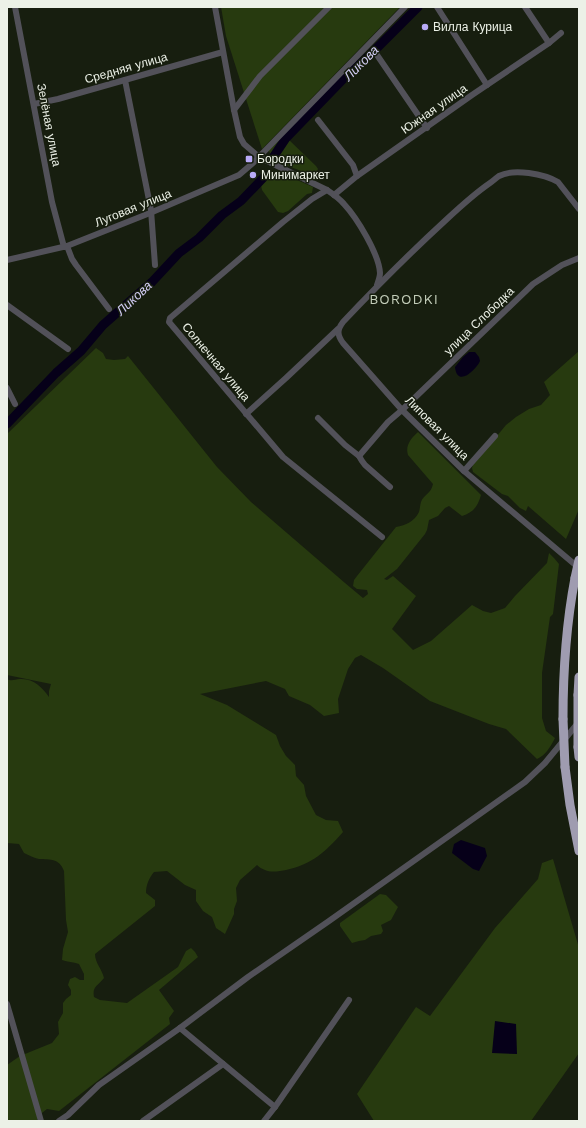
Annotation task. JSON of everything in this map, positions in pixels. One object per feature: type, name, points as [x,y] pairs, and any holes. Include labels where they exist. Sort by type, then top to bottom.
[{"type":"highway","points":[[579,560],[569,615],[563,687],[565,767],[570,805],[579,851]]},
{"type":"highway","points":[[579,677],[579,757]]},
{"type":"street","name":"Зелёная улица","points":[[15,7],[52,202],[66,247],[76,265],[109,309]]},
{"type":"street","points":[[215,7],[238,130],[244,144],[259,157],[331,193],[343,203],[352,214],[371,245],[377,259],[380,274],[376,287]]},
{"type":"street","points":[[234,110],[260,76],[329,7]]},
{"type":"street","name":"Луговая улица","points":[[7,260],[66,247],[239,175],[259,157],[405,7]]},
{"type":"street","points":[[437,7],[487,85]]},
{"type":"street","points":[[525,7],[549,43]]},
{"type":"street","name":"Южная улица","points":[[331,193],[427,128],[549,43],[561,33]]},
{"type":"street","name":"Средняя улица","points":[[34,104],[58,99],[223,52]]},
{"type":"street","points":[[377,55],[427,128]]},
{"type":"street","points":[[126,80],[151,210],[150,213],[155,265]]},
{"type":"street","points":[[318,120],[353,165],[358,176]]},
{"type":"street","points":[[246,414],[338,329],[376,287],[414,250],[473,196],[500,176],[517,172],[533,174],[554,180],[558,182],[579,209]]},
{"type":"street","name":"Солнечная улица","points":[[331,193],[312,199],[283,222],[169,320],[169,323],[283,457],[382,538]]},
{"type":"street","name":"улица Слободка","points":[[360,456],[388,422],[533,284],[562,265],[579,258]]},
{"type":"street","points":[[7,305],[68,349]]},
{"type":"street","name":"Липовая улица","points":[[338,329],[338,335],[343,343],[402,410],[464,471],[579,568]]},
{"type":"street","points":[[7,388],[15,404]]},
{"type":"street","points":[[318,418],[345,445],[360,456],[365,465],[390,487]]},
{"type":"street","points":[[464,471],[495,436]]},
{"type":"street","points":[[59,1121],[99,1085],[180,1028],[248,977],[330,921],[525,782],[545,763],[579,722]]},
{"type":"street","points":[[264,1121],[349,1000]]},
{"type":"street","points":[[7,1004],[41,1121]]},
{"type":"street","points":[[180,1028],[274,1107]]},
{"type":"street","points":[[143,1121],[223,1064]]},
{"type":"green space","points":[[221,7],[400,7],[262,149],[226,36]]},
{"type":"green space","points":[[304,119],[306,121],[305,123],[291,136],[289,140],[318,169],[311,174],[281,162],[271,155],[268,150],[296,123]]},
{"type":"green space","points":[[281,173],[313,187],[312,193],[307,194],[288,211],[283,213],[278,212],[262,190],[261,185],[263,180],[271,174]]},
{"type":"green space","points":[[96,348],[103,353],[106,359],[125,359],[128,356],[217,467],[251,502],[363,598],[368,594],[367,590],[357,589],[353,586],[354,580],[396,527],[406,524],[415,518],[419,512],[422,499],[429,492],[433,484],[407,452],[409,442],[418,432],[481,495],[475,508],[470,513],[462,516],[449,506],[445,508],[438,516],[429,520],[425,534],[397,569],[384,579],[387,580],[393,576],[416,596],[392,629],[413,650],[431,641],[472,605],[483,611],[491,613],[505,608],[547,563],[549,553],[559,564],[553,614],[550,617],[542,673],[542,718],[546,731],[555,738],[546,753],[537,759],[506,729],[430,701],[383,668],[361,655],[355,658],[348,669],[338,699],[339,713],[324,716],[310,705],[289,696],[285,689],[266,681],[200,694],[227,705],[276,735],[286,756],[295,765],[296,776],[304,785],[306,796],[316,815],[326,820],[338,821],[343,832],[318,856],[304,864],[286,870],[273,872],[264,870],[257,865],[240,880],[236,888],[237,901],[234,914],[225,934],[216,928],[212,917],[203,911],[196,901],[196,890],[185,885],[167,871],[154,872],[148,882],[146,893],[155,900],[155,906],[95,954],[104,978],[96,986],[94,997],[100,1000],[127,1003],[178,967],[186,951],[191,948],[198,957],[159,990],[174,1011],[169,1018],[170,1024],[59,1111],[47,1109],[38,1116],[37,1121],[7,1121],[7,1065],[20,1056],[52,1043],[59,1034],[58,1022],[63,1013],[63,1003],[71,995],[71,990],[68,985],[70,979],[75,977],[80,980],[84,980],[84,974],[79,964],[62,960],[63,949],[68,932],[66,920],[64,871],[62,867],[54,860],[37,859],[24,853],[19,844],[7,843],[7,679],[29,680],[40,687],[49,697],[51,684],[7,675],[7,434]]},
{"type":"green space","points":[[579,351],[579,509],[566,539],[528,506],[526,511],[520,508],[508,496],[502,494],[473,472],[472,468],[506,425],[529,409],[541,405],[550,395],[544,382]]},
{"type":"green space","points":[[553,859],[579,948],[579,1053],[531,1121],[374,1121],[357,1094],[416,1007],[430,1016],[495,928],[538,879],[542,863]]},
{"type":"green space","points":[[380,894],[386,895],[398,907],[391,920],[381,925],[383,931],[381,934],[352,943],[340,926],[340,923]]},
{"type":"shaded area","points":[[469,352],[475,352],[480,361],[475,369],[467,375],[463,377],[459,376],[456,373],[455,367]]},
{"type":"shaded area","points":[[461,840],[485,848],[487,856],[479,871],[473,869],[452,853],[454,844]]},
{"type":"shaded area","points":[[495,1021],[516,1024],[517,1054],[492,1053]]},
{"type":"waterway","name":"Ликова","points":[[274,156],[286,138],[347,75],[367,58],[418,7]]},
{"type":"waterway","name":"Ликова","points":[[7,424],[56,373],[81,351],[103,325],[152,282],[179,253],[199,238],[222,215],[241,201],[265,176]]},
{"type":"place","name":"Вилла Курица","points":[[425,27]]},
{"type":"place","name":"Бородки","points":[[249,159]]},
{"type":"place","name":"Минимаркет","points":[[253,175]]},
{"type":"district","name":"BORODKI","points":[[404,299]]}]
